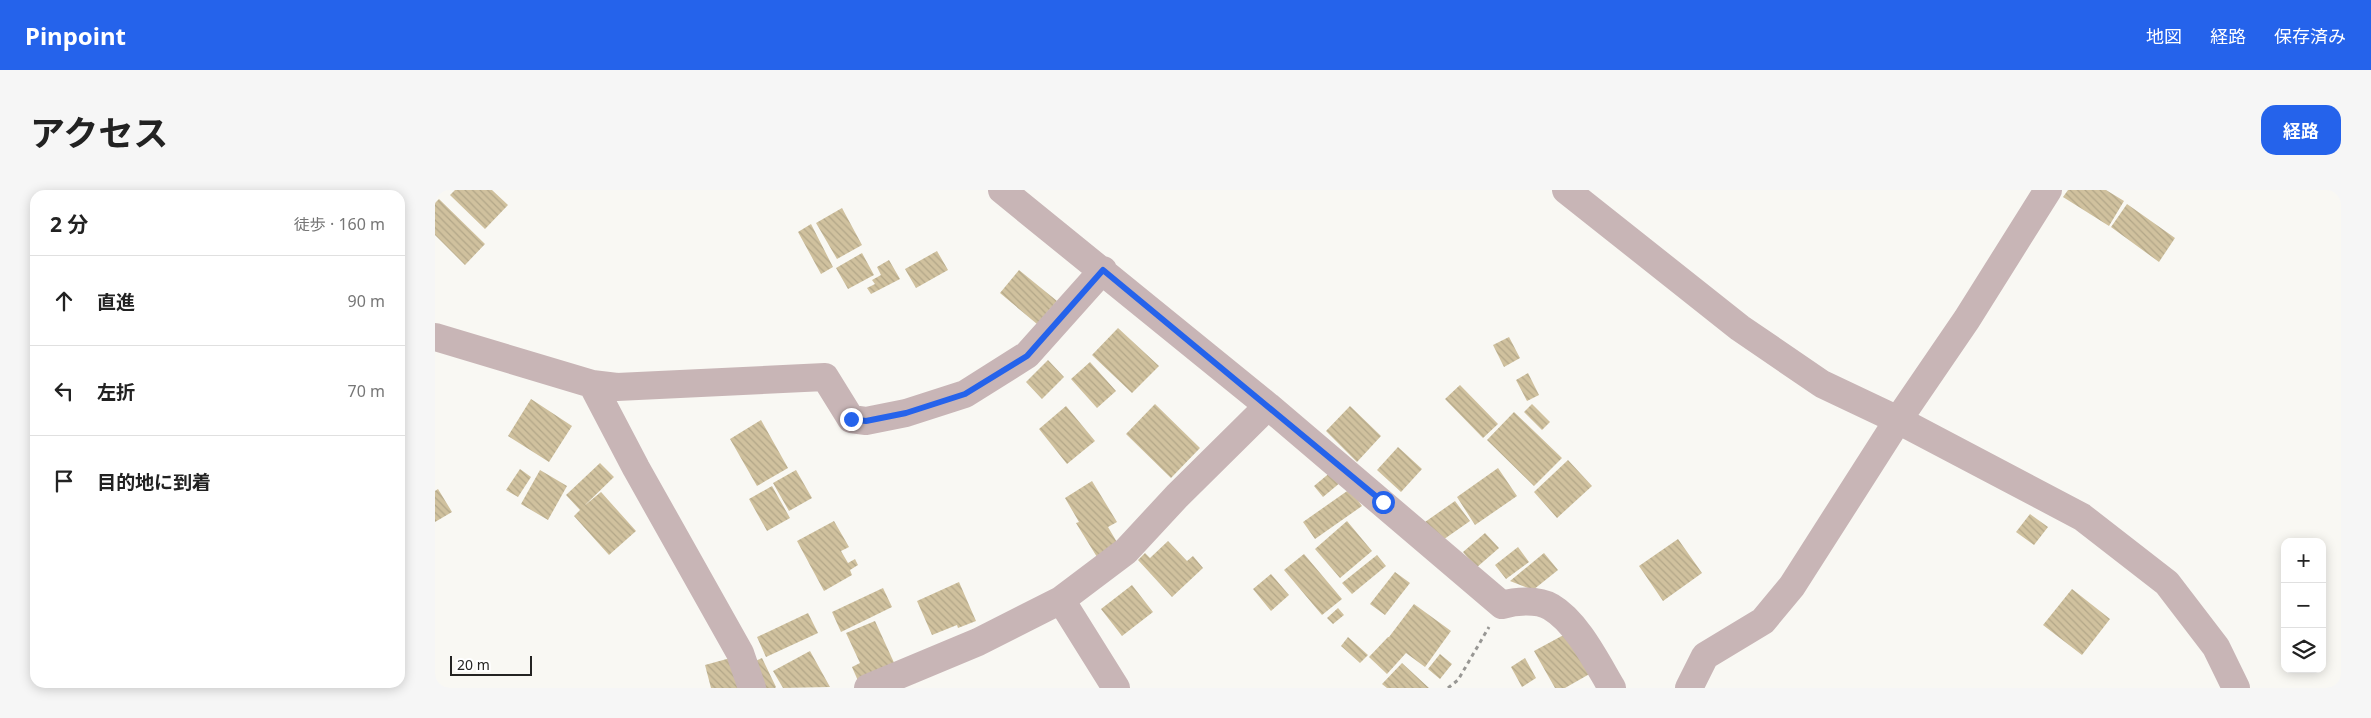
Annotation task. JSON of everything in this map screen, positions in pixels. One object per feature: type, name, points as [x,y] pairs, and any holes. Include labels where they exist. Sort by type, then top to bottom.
[{"type":"street","points":[[1002,190],[1103,270],[1268,406],[1501,605],[1519,600],[1551,606],[1578,632],[1612,688]]},
{"type":"street","points":[[1566,190],[1740,328],[1822,384],[1898,420],[2082,517],[2167,583],[2216,647],[2236,688]]},
{"type":"street","points":[[1689,688],[1705,656],[1763,621],[1792,586],[2049,190]]},
{"type":"street","points":[[435,337],[593,384],[617,387],[825,377],[851,419],[866,421],[906,413],[965,394],[1027,356],[1103,270]]},
{"type":"street","points":[[593,384],[636,468],[740,653],[753,688]]},
{"type":"street","points":[[868,688],[977,642],[1061,600],[1126,551],[1177,496],[1268,406]]},
{"type":"street","points":[[1061,600],[1116,688]]},
{"type":"path","points":[[1448,688],[1458,680],[1501,605]]},
{"type":"building","points":[[455,190],[492,190],[508,205],[485,229],[450,195]]},
{"type":"building","points":[[2068,190],[2106,190],[2124,201],[2109,226],[2063,197]]},
{"type":"building","points":[[439,199],[485,244],[465,265],[435,235],[435,203]]},
{"type":"building","points":[[2127,204],[2175,238],[2159,262],[2111,227]]},
{"type":"building","points":[[842,208],[862,245],[837,259],[816,223]]},
{"type":"building","points":[[811,224],[833,267],[821,274],[798,232]]},
{"type":"building","points":[[937,251],[948,270],[916,288],[905,269]]},
{"type":"building","points":[[862,253],[874,275],[848,289],[836,268]]},
{"type":"building","points":[[889,260],[900,279],[871,294],[867,288],[875,284],[872,280],[881,275],[877,267]]},
{"type":"building","points":[[1019,270],[1057,301],[1037,324],[1000,293]]},
{"type":"building","points":[[1118,328],[1159,366],[1132,393],[1092,355]]},
{"type":"building","points":[[1509,337],[1520,358],[1504,367],[1493,345]]},
{"type":"building","points":[[1048,360],[1064,377],[1042,399],[1026,382]]},
{"type":"building","points":[[1090,362],[1116,391],[1097,408],[1071,379]]},
{"type":"building","points":[[1528,373],[1539,395],[1527,401],[1516,380]]},
{"type":"building","points":[[1460,385],[1498,424],[1483,438],[1445,399]]},
{"type":"building","points":[[531,399],[572,426],[549,462],[508,436]]},
{"type":"building","points":[[1155,404],[1200,448],[1171,478],[1126,434]]},
{"type":"building","points":[[1532,404],[1550,422],[1542,430],[1524,412]]},
{"type":"building","points":[[1066,406],[1095,441],[1067,464],[1039,429]]},
{"type":"building","points":[[1350,406],[1381,436],[1357,462],[1326,431]]},
{"type":"building","points":[[1514,412],[1562,458],[1534,486],[1487,440]]},
{"type":"building","points":[[761,420],[788,468],[757,486],[730,439]]},
{"type":"building","points":[[1398,447],[1422,469],[1401,492],[1377,470]]},
{"type":"building","points":[[1568,460],[1592,486],[1557,518],[1534,492]]},
{"type":"building","points":[[600,463],[614,477],[584,506],[601,492],[636,531],[609,555],[574,516],[580,510],[566,495]]},
{"type":"building","points":[[1498,468],[1517,496],[1475,525],[1457,497]]},
{"type":"building","points":[[520,469],[531,477],[518,497],[506,490]]},
{"type":"building","points":[[540,470],[567,486],[548,520],[521,504]]},
{"type":"building","points":[[796,470],[812,498],[789,511],[773,483]]},
{"type":"building","points":[[1332,471],[1341,482],[1323,497],[1314,486]]},
{"type":"building","points":[[1092,481],[1117,522],[1108,527],[1118,544],[1097,557],[1076,523],[1079,522],[1065,498]]},
{"type":"building","points":[[772,486],[790,518],[767,531],[749,499]]},
{"type":"building","points":[[438,489],[452,512],[435,522],[435,491]]},
{"type":"building","points":[[1350,489],[1362,506],[1315,539],[1303,522]]},
{"type":"building","points":[[1455,501],[1470,521],[1440,542],[1425,522]]},
{"type":"building","points":[[2030,514],[2048,527],[2034,545],[2016,532]]},
{"type":"building","points":[[834,521],[849,547],[841,551],[848,563],[855,559],[858,565],[850,570],[852,575],[824,591],[797,541]]},
{"type":"building","points":[[1347,521],[1372,551],[1340,578],[1315,549]]},
{"type":"building","points":[[1485,533],[1499,548],[1476,568],[1463,552]]},
{"type":"building","points":[[1678,539],[1702,573],[1663,601],[1639,566]]},
{"type":"building","points":[[1168,541],[1187,561],[1193,556],[1203,568],[1172,597],[1138,560],[1145,553],[1150,558]]},
{"type":"building","points":[[1518,547],[1529,562],[1506,579],[1495,565]]},
{"type":"building","points":[[1544,553],[1558,570],[1533,590],[1510,581]]},
{"type":"building","points":[[1304,554],[1342,599],[1322,615],[1284,570]]},
{"type":"building","points":[[1377,555],[1386,566],[1352,594],[1342,583]]},
{"type":"building","points":[[1395,572],[1410,583],[1385,615],[1370,604]]},
{"type":"building","points":[[1271,574],[1289,595],[1271,611],[1253,589]]},
{"type":"building","points":[[959,582],[976,621],[958,628],[957,625],[932,635],[917,601]]},
{"type":"building","points":[[1132,585],[1153,612],[1122,636],[1101,609]]},
{"type":"building","points":[[883,588],[892,607],[841,632],[832,612]]},
{"type":"building","points":[[2072,589],[2110,619],[2082,655],[2043,625]]},
{"type":"building","points":[[1414,604],[1451,631],[1425,667],[1406,653],[1387,674],[1369,657],[1389,637]]},
{"type":"building","points":[[1338,608],[1344,615],[1333,624],[1327,618]]},
{"type":"building","points":[[808,613],[818,633],[766,657],[757,637]]},
{"type":"building","points":[[875,621],[896,667],[859,683],[852,667],[860,663],[846,633]]},
{"type":"building","points":[[1571,631],[1593,672],[1565,688],[1555,688],[1534,651]]},
{"type":"building","points":[[1348,637],[1368,655],[1360,663],[1341,646]]},
{"type":"building","points":[[810,651],[830,687],[783,688],[773,671]]},
{"type":"building","points":[[1440,654],[1452,664],[1440,679],[1428,669]]},
{"type":"building","points":[[734,657],[743,688],[711,688],[705,665]]},
{"type":"building","points":[[762,658],[775,688],[761,688],[749,664]]},
{"type":"building","points":[[1525,658],[1536,678],[1522,687],[1511,667]]},
{"type":"building","points":[[1402,663],[1429,688],[1387,688],[1382,684]]},
{"type":"route","points":[[851,419],[866,421],[906,413],[965,394],[1027,356],[1103,270],[1383,502]]}]
